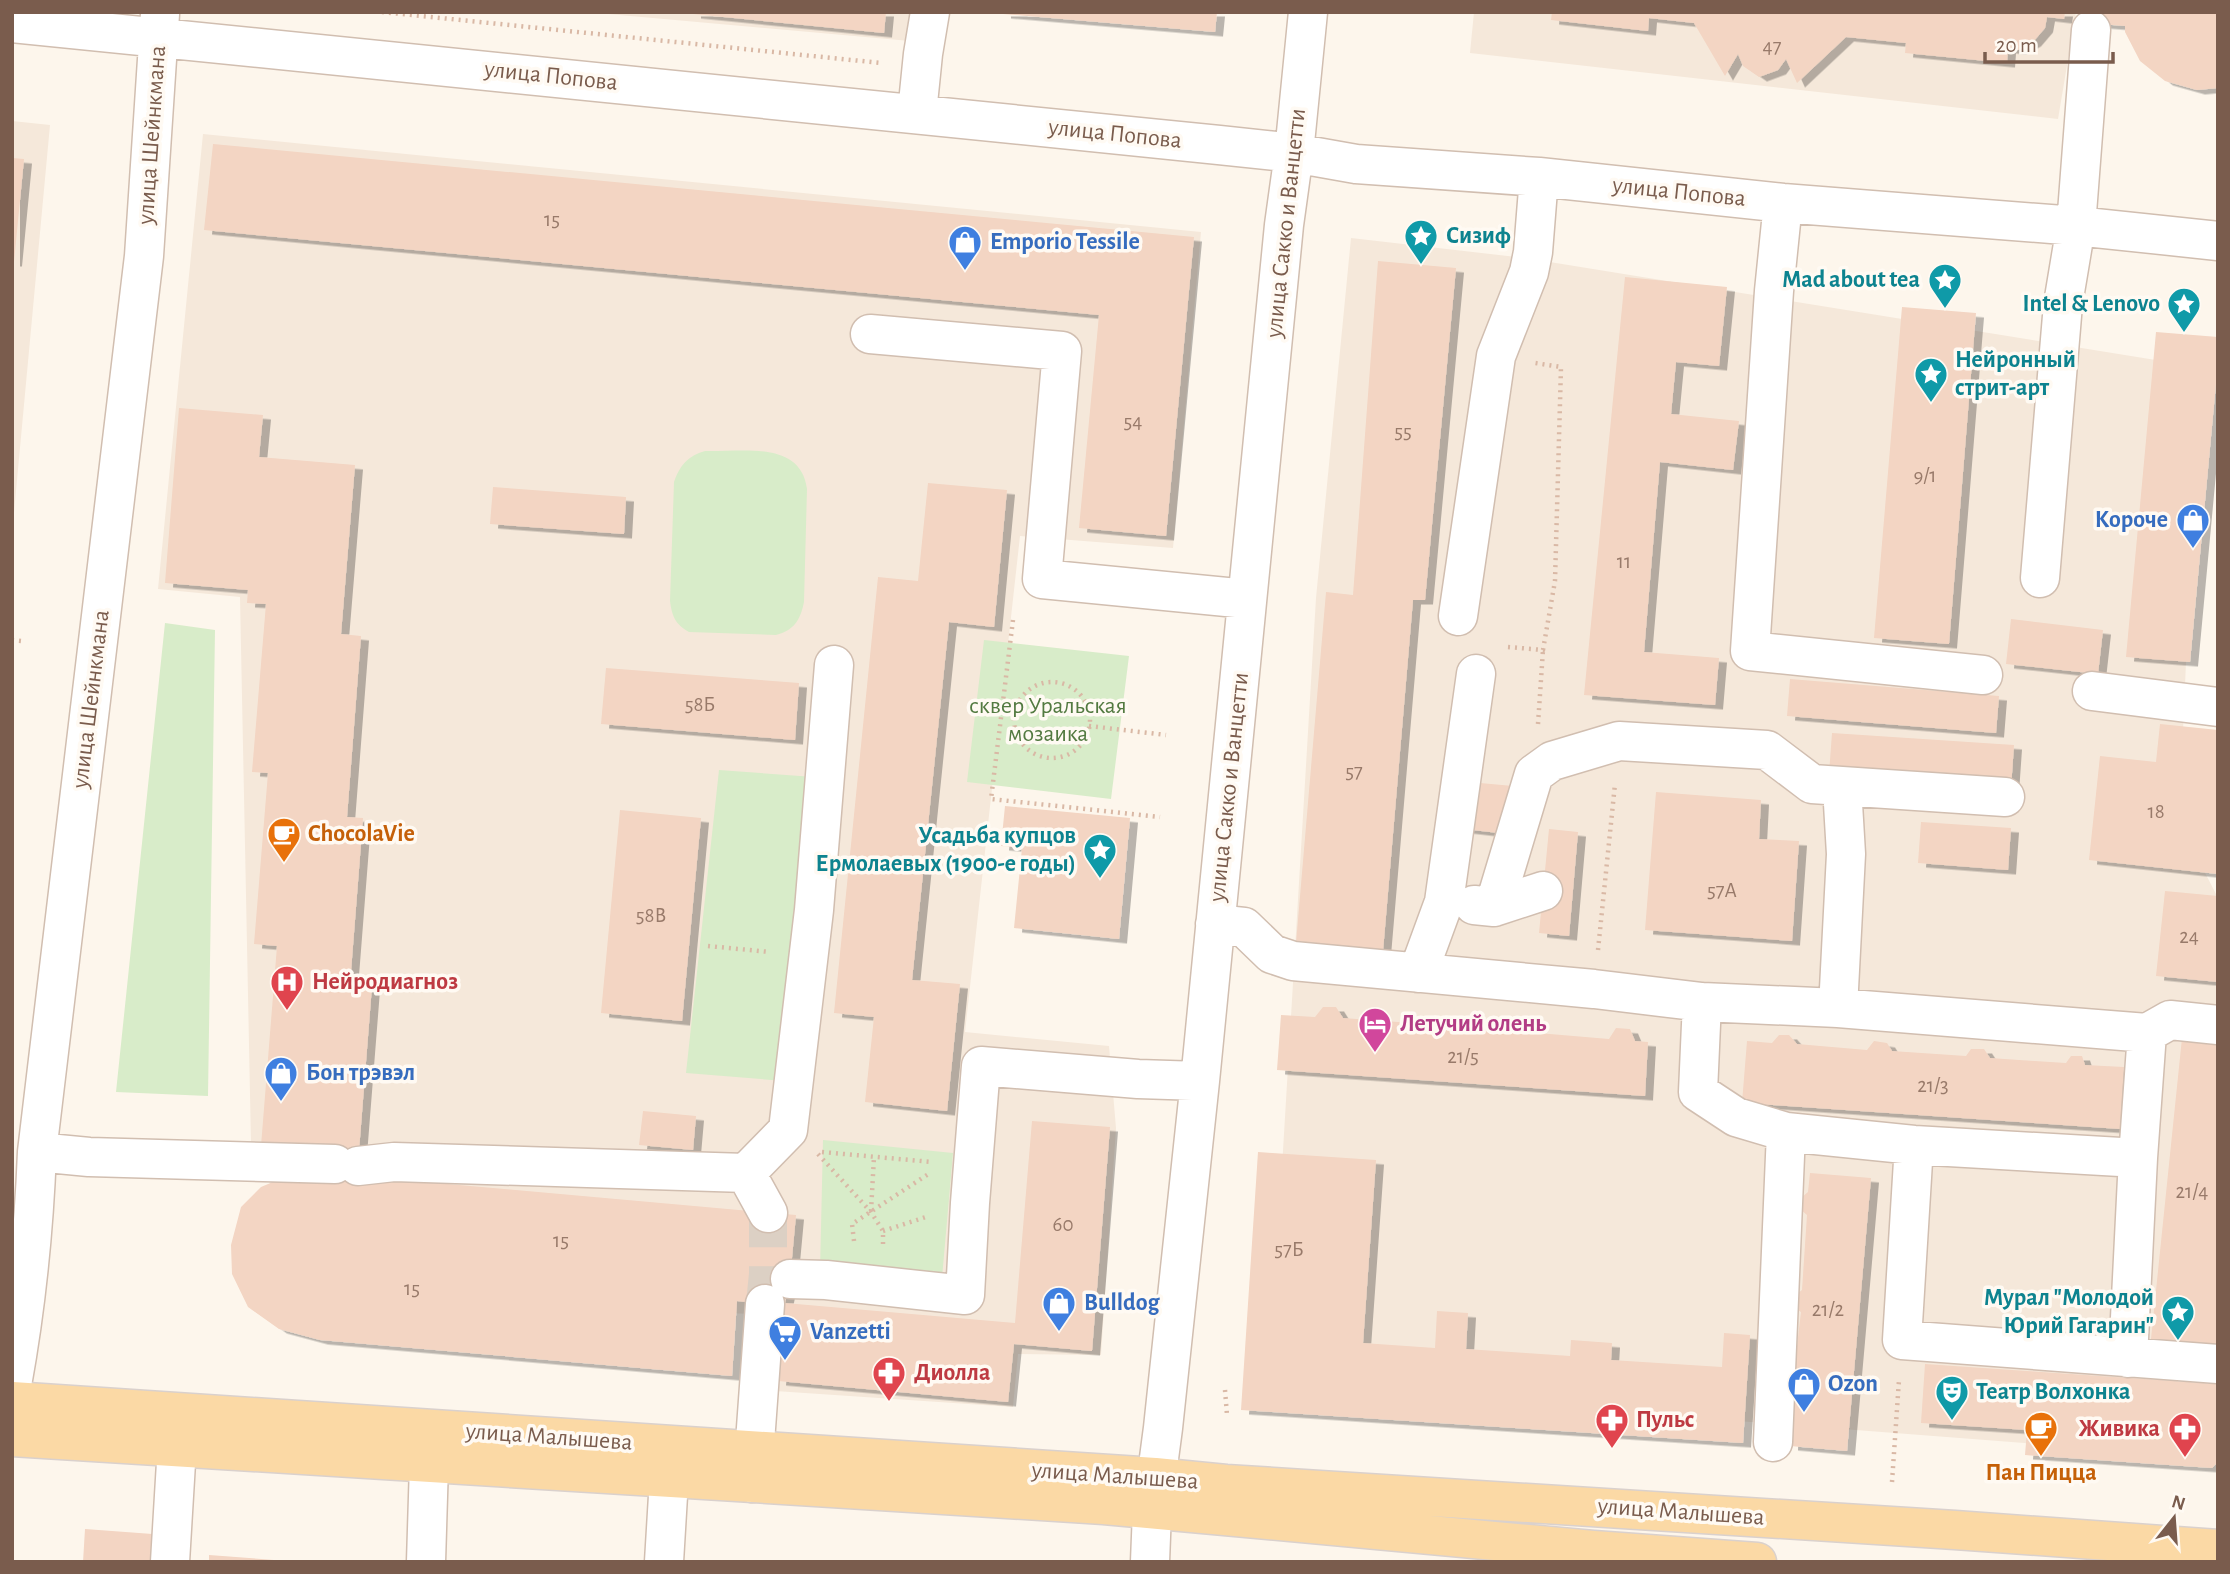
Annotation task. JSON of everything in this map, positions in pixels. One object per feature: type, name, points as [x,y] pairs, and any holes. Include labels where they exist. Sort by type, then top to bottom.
[{"type":"main road","name":"улица Малышева","points":[[12,1401],[753,1468],[1154,1494],[1693,1560],[1757,1562]]},
{"type":"main road","name":"улица Малышева","points":[[12,1437],[669,1479],[753,1468]]},
{"type":"main road","name":"улица Малышева","points":[[1154,1494],[1226,1484],[2218,1549]]},
{"type":"street","points":[[918,113],[930,12]]},
{"type":"street","name":"улица Сакко и Ванцетти","points":[[1150,1562],[1154,1494],[1200,1081],[1284,225],[1308,12]]},
{"type":"street","name":"улица Попова","points":[[12,23],[160,26],[205,41],[918,113],[1294,153],[1356,163],[1539,177],[1783,203],[2076,226],[2218,241]]},
{"type":"street","name":"улица Шейнкмана","points":[[12,1385],[19,1348],[24,1198],[37,1152],[144,256],[160,26]]},
{"type":"street","points":[[2040,578],[2063,304],[2076,226],[2091,30]]},
{"type":"street","points":[[1458,616],[1496,356],[1529,272],[1539,177]]},
{"type":"street","points":[[1783,203],[1773,305],[1750,651],[1983,675]]},
{"type":"street","points":[[870,334],[1062,351],[1042,579],[1247,599]]},
{"type":"street","points":[[37,1152],[89,1157],[347,1165],[394,1163],[746,1173],[788,1130],[814,910],[834,665]]},
{"type":"street","points":[[1418,973],[1444,902],[1476,674]]},
{"type":"street","points":[[2092,691],[2218,707]]},
{"type":"street","points":[[1494,907],[1534,774],[1552,761],[1619,741],[1768,750],[1812,784],[2005,797]]},
{"type":"street","points":[[1838,1008],[1846,854],[1842,787]]},
{"type":"street","points":[[1444,902],[1494,907],[1543,891]]},
{"type":"street","points":[[1215,924],[1244,927],[1272,954],[1293,961],[1594,989],[1702,1002],[1838,1008],[2147,1033],[2170,1020],[2218,1025]]},
{"type":"street","points":[[1702,1002],[1698,1092],[1736,1117],[1786,1132],[1914,1145],[2138,1158]]},
{"type":"street","points":[[2128,1358],[2147,1033]]},
{"type":"street","points":[[753,1468],[778,1291],[826,1280],[965,1295],[970,1203],[960,1163],[981,1066],[1138,1079],[1200,1081]]},
{"type":"street","points":[[1773,1442],[1786,1132]]},
{"type":"street","points":[[1914,1145],[1902,1340],[2218,1364]]},
{"type":"street","points":[[746,1173],[768,1213]]},
{"type":"street","points":[[170,1562],[177,1447]]},
{"type":"street","points":[[426,1562],[429,1464]]},
{"type":"street","points":[[664,1562],[669,1479]]},
{"type":"path","points":[[382,12],[886,64]]},
{"type":"path","points":[[1496,356],[1561,367],[1555,581],[1543,650],[1534,774]]},
{"type":"path","points":[[1013,620],[991,799],[1160,817]]},
{"type":"path","points":[[12,640],[22,641]]},
{"type":"path","points":[[1505,646],[1543,650]]},
{"type":"path","points":[[1046,682],[1062,683],[1076,691],[1086,703],[1089,726],[1088,734],[1079,747],[1066,756],[1050,758],[1035,754],[1022,744],[1015,730],[1014,714],[1020,699],[1031,688],[1046,682]]},
{"type":"path","points":[[1089,726],[1167,735]]},
{"type":"path","points":[[1594,989],[1619,741]]},
{"type":"path","points":[[708,946],[808,956]]},
{"type":"path","points":[[876,1253],[883,1251],[884,1231],[871,1212],[815,1151],[960,1163]]},
{"type":"path","points":[[871,1212],[874,1157]]},
{"type":"path","points":[[855,1251],[852,1224],[960,1163]]},
{"type":"path","points":[[1892,1482],[1902,1340]]},
{"type":"path","points":[[1225,1390],[1227,1415]]},
{"type":"shaded area","points":[[586,12],[913,12],[910,41]]},
{"type":"shaded area","points":[[1474,12],[2076,12],[2058,119],[1470,53]]},
{"type":"shaded area","points":[[12,121],[50,125],[12,534]]},
{"type":"shaded area","points":[[203,134],[1201,232],[1173,548],[1020,536],[965,1032],[1109,1046],[1116,1128],[1101,1355],[1018,1354],[1013,1407],[775,1391],[775,1315],[726,1313],[314,1275],[251,1144],[240,597],[158,589]]},
{"type":"shaded area","points":[[1351,238],[1525,258],[2199,367],[2179,822],[2218,898],[2218,1049],[2168,1454],[1269,1385],[1316,598]]},
{"type":"green space","points":[[705,451],[768,452],[794,463],[802,473],[807,489],[804,602],[795,624],[782,633],[689,632],[677,623],[673,615],[670,601],[674,482],[685,462]]},
{"type":"green space","points":[[165,623],[215,630],[208,1096],[116,1092]]},
{"type":"green space","name":"сквер Уральская мозаика","points":[[984,640],[1129,656],[1111,799],[967,782]]},
{"type":"green space","points":[[719,770],[814,777],[784,1081],[686,1073]]},
{"type":"green space","points":[[823,1140],[953,1153],[942,1278],[820,1271]]},
{"type":"building","points":[[693,12],[886,12],[884,33]]},
{"type":"building","points":[[1003,12],[1217,12],[1215,32]]},
{"type":"building","points":[[1552,12],[2065,12],[2064,19],[2047,17],[2045,28],[2033,42],[2018,50],[2008,49],[2007,63],[1905,53],[1906,43],[1846,37],[1797,83],[1786,59],[1778,70],[1759,77],[1743,66],[1738,54],[1725,76],[1694,23],[1649,18],[1648,31],[1551,20]]},
{"type":"building","points":[[2101,12],[2218,12],[2218,88],[2197,90],[2165,81],[2140,61],[2125,32],[2125,26],[2100,24]]},
{"type":"building","points":[[213,144],[1194,237],[1166,536],[1079,528],[1099,315],[204,230]]},
{"type":"building","points":[[12,158],[24,159],[14,262],[12,262]]},
{"type":"building","points":[[1378,261],[1456,268],[1425,600],[1413,600],[1383,951],[1296,943],[1326,592],[1353,595]]},
{"type":"building","points":[[1625,277],[1727,287],[1719,366],[1676,362],[1671,414],[1739,421],[1733,470],[1660,462],[1644,652],[1719,658],[1715,705],[1584,695]]},
{"type":"building","points":[[1902,307],[1976,313],[1949,644],[1874,638]]},
{"type":"building","points":[[2156,332],[2218,337],[2218,362],[2190,662],[2126,657]]},
{"type":"building","points":[[179,408],[263,415],[259,457],[355,465],[341,634],[361,636],[347,817],[363,818],[350,984],[372,986],[357,1176],[796,1215],[785,1303],[737,1301],[732,1376],[320,1340],[279,1329],[248,1307],[232,1274],[231,1245],[241,1207],[261,1187],[280,1179],[261,1146],[277,946],[254,944],[268,773],[252,772],[266,604],[247,603],[248,590],[165,583]]},
{"type":"building","points":[[928,483],[1007,490],[994,627],[949,622],[912,980],[960,984],[947,1111],[865,1102],[874,1017],[834,1013],[878,577],[918,581]]},
{"type":"building","points":[[493,487],[626,497],[624,534],[490,524]]},
{"type":"building","points":[[2011,619],[2103,630],[2098,674],[2006,664]]},
{"type":"building","points":[[606,668],[799,683],[795,740],[601,724]]},
{"type":"building","points":[[1790,679],[1999,696],[1996,733],[1787,716]]},
{"type":"building","points":[[2160,724],[2218,730],[2218,874],[2089,860],[2100,756],[2156,762]]},
{"type":"building","points":[[1832,733],[2014,745],[2011,788],[1829,774]]},
{"type":"building","points":[[1469,782],[1513,786],[1507,834],[1464,829]]},
{"type":"building","points":[[1656,792],[1761,800],[1759,839],[1799,841],[1792,941],[1645,930]]},
{"type":"building","points":[[1005,806],[1130,818],[1119,939],[1014,928],[1022,848],[1001,846]]},
{"type":"building","points":[[620,810],[701,818],[682,1021],[601,1013]]},
{"type":"building","points":[[1921,822],[2011,828],[2008,870],[1918,863]]},
{"type":"building","points":[[1549,829],[1578,832],[1569,936],[1539,933]]},
{"type":"building","points":[[2165,891],[2218,896],[2218,982],[2156,976]]},
{"type":"building","points":[[1323,1007],[1336,1007],[1343,1018],[1412,1023],[1419,1016],[1433,1016],[1439,1025],[1512,1031],[1518,1025],[1532,1025],[1538,1033],[1609,1039],[1616,1028],[1630,1029],[1635,1041],[1648,1042],[1645,1096],[1277,1070],[1281,1015],[1315,1017]]},
{"type":"building","points":[[1779,1035],[1789,1035],[1797,1044],[1867,1050],[1874,1041],[1887,1043],[1892,1051],[1966,1056],[1971,1049],[1984,1049],[1990,1058],[2066,1063],[2071,1056],[2082,1056],[2085,1065],[2124,1067],[2120,1129],[1742,1103],[1747,1041],[1772,1043]]},
{"type":"building","points":[[2182,1038],[2218,1042],[2218,1347],[2151,1339]]},
{"type":"building","points":[[643,1111],[696,1116],[693,1150],[639,1145]]},
{"type":"building","points":[[1032,1121],[1110,1127],[1092,1351],[1014,1344],[1008,1402],[778,1381],[785,1303],[1015,1323]]},
{"type":"building","points":[[1258,1152],[1376,1160],[1363,1343],[1435,1348],[1437,1311],[1468,1313],[1466,1349],[1570,1356],[1571,1340],[1612,1343],[1611,1360],[1722,1367],[1724,1333],[1750,1335],[1743,1443],[1241,1410]]},
{"type":"building","points":[[1810,1173],[1871,1178],[1847,1451],[1790,1446],[1792,1388],[1801,1312],[1792,1306],[1793,1297],[1802,1290],[1807,1215],[1800,1209],[1801,1198],[1808,1192]]},
{"type":"building","points":[[1925,1364],[2218,1384],[2218,1462],[2212,1468],[2025,1455],[2027,1430],[1921,1423]]},
{"type":"building","points":[[85,1529],[166,1535],[164,1562],[83,1562]]},
{"type":"building","points":[[209,1555],[274,1560],[274,1562],[209,1562]]},
{"type":"tunnel","points":[[765,1304],[768,1213]]},
{"type":"place","name":"Сизиф","points":[[1421,266]]},
{"type":"place","name":"Emporio Tessile","points":[[965,272]]},
{"type":"place","name":"Mad about tea","points":[[1945,310]]},
{"type":"place","name":"Intel & Lenovo","points":[[2184,334]]},
{"type":"place","name":"Нейронный стрит-арт","points":[[1931,404]]},
{"type":"place","name":"Короче","points":[[2193,550]]},
{"type":"place","name":"ChocolaVie","points":[[284,864]]},
{"type":"place","name":"Усадьба купцов Ермолаевых (1900-е годы)","points":[[1100,880]]},
{"type":"place","name":"Нейродиагноз","points":[[287,1012]]},
{"type":"place","name":"Летучий олень","points":[[1375,1054]]},
{"type":"place","name":"Бон трэвэл","points":[[281,1103]]},
{"type":"place","name":"Bulldog","points":[[1059,1333]]},
{"type":"place","name":"Мурал \"Молодой Юрий Гагарин\"","points":[[2178,1342]]},
{"type":"place","name":"Vanzetti","points":[[785,1362]]},
{"type":"place","name":"Диолла","points":[[889,1403]]},
{"type":"place","name":"Ozon","points":[[1804,1414]]},
{"type":"place","name":"Театр Волхонка","points":[[1952,1422]]},
{"type":"place","name":"Пульс","points":[[1612,1450]]},
{"type":"place","name":"Пан Пицца","points":[[2041,1458]]},
{"type":"place","name":"Живика","points":[[2185,1459]]}]
